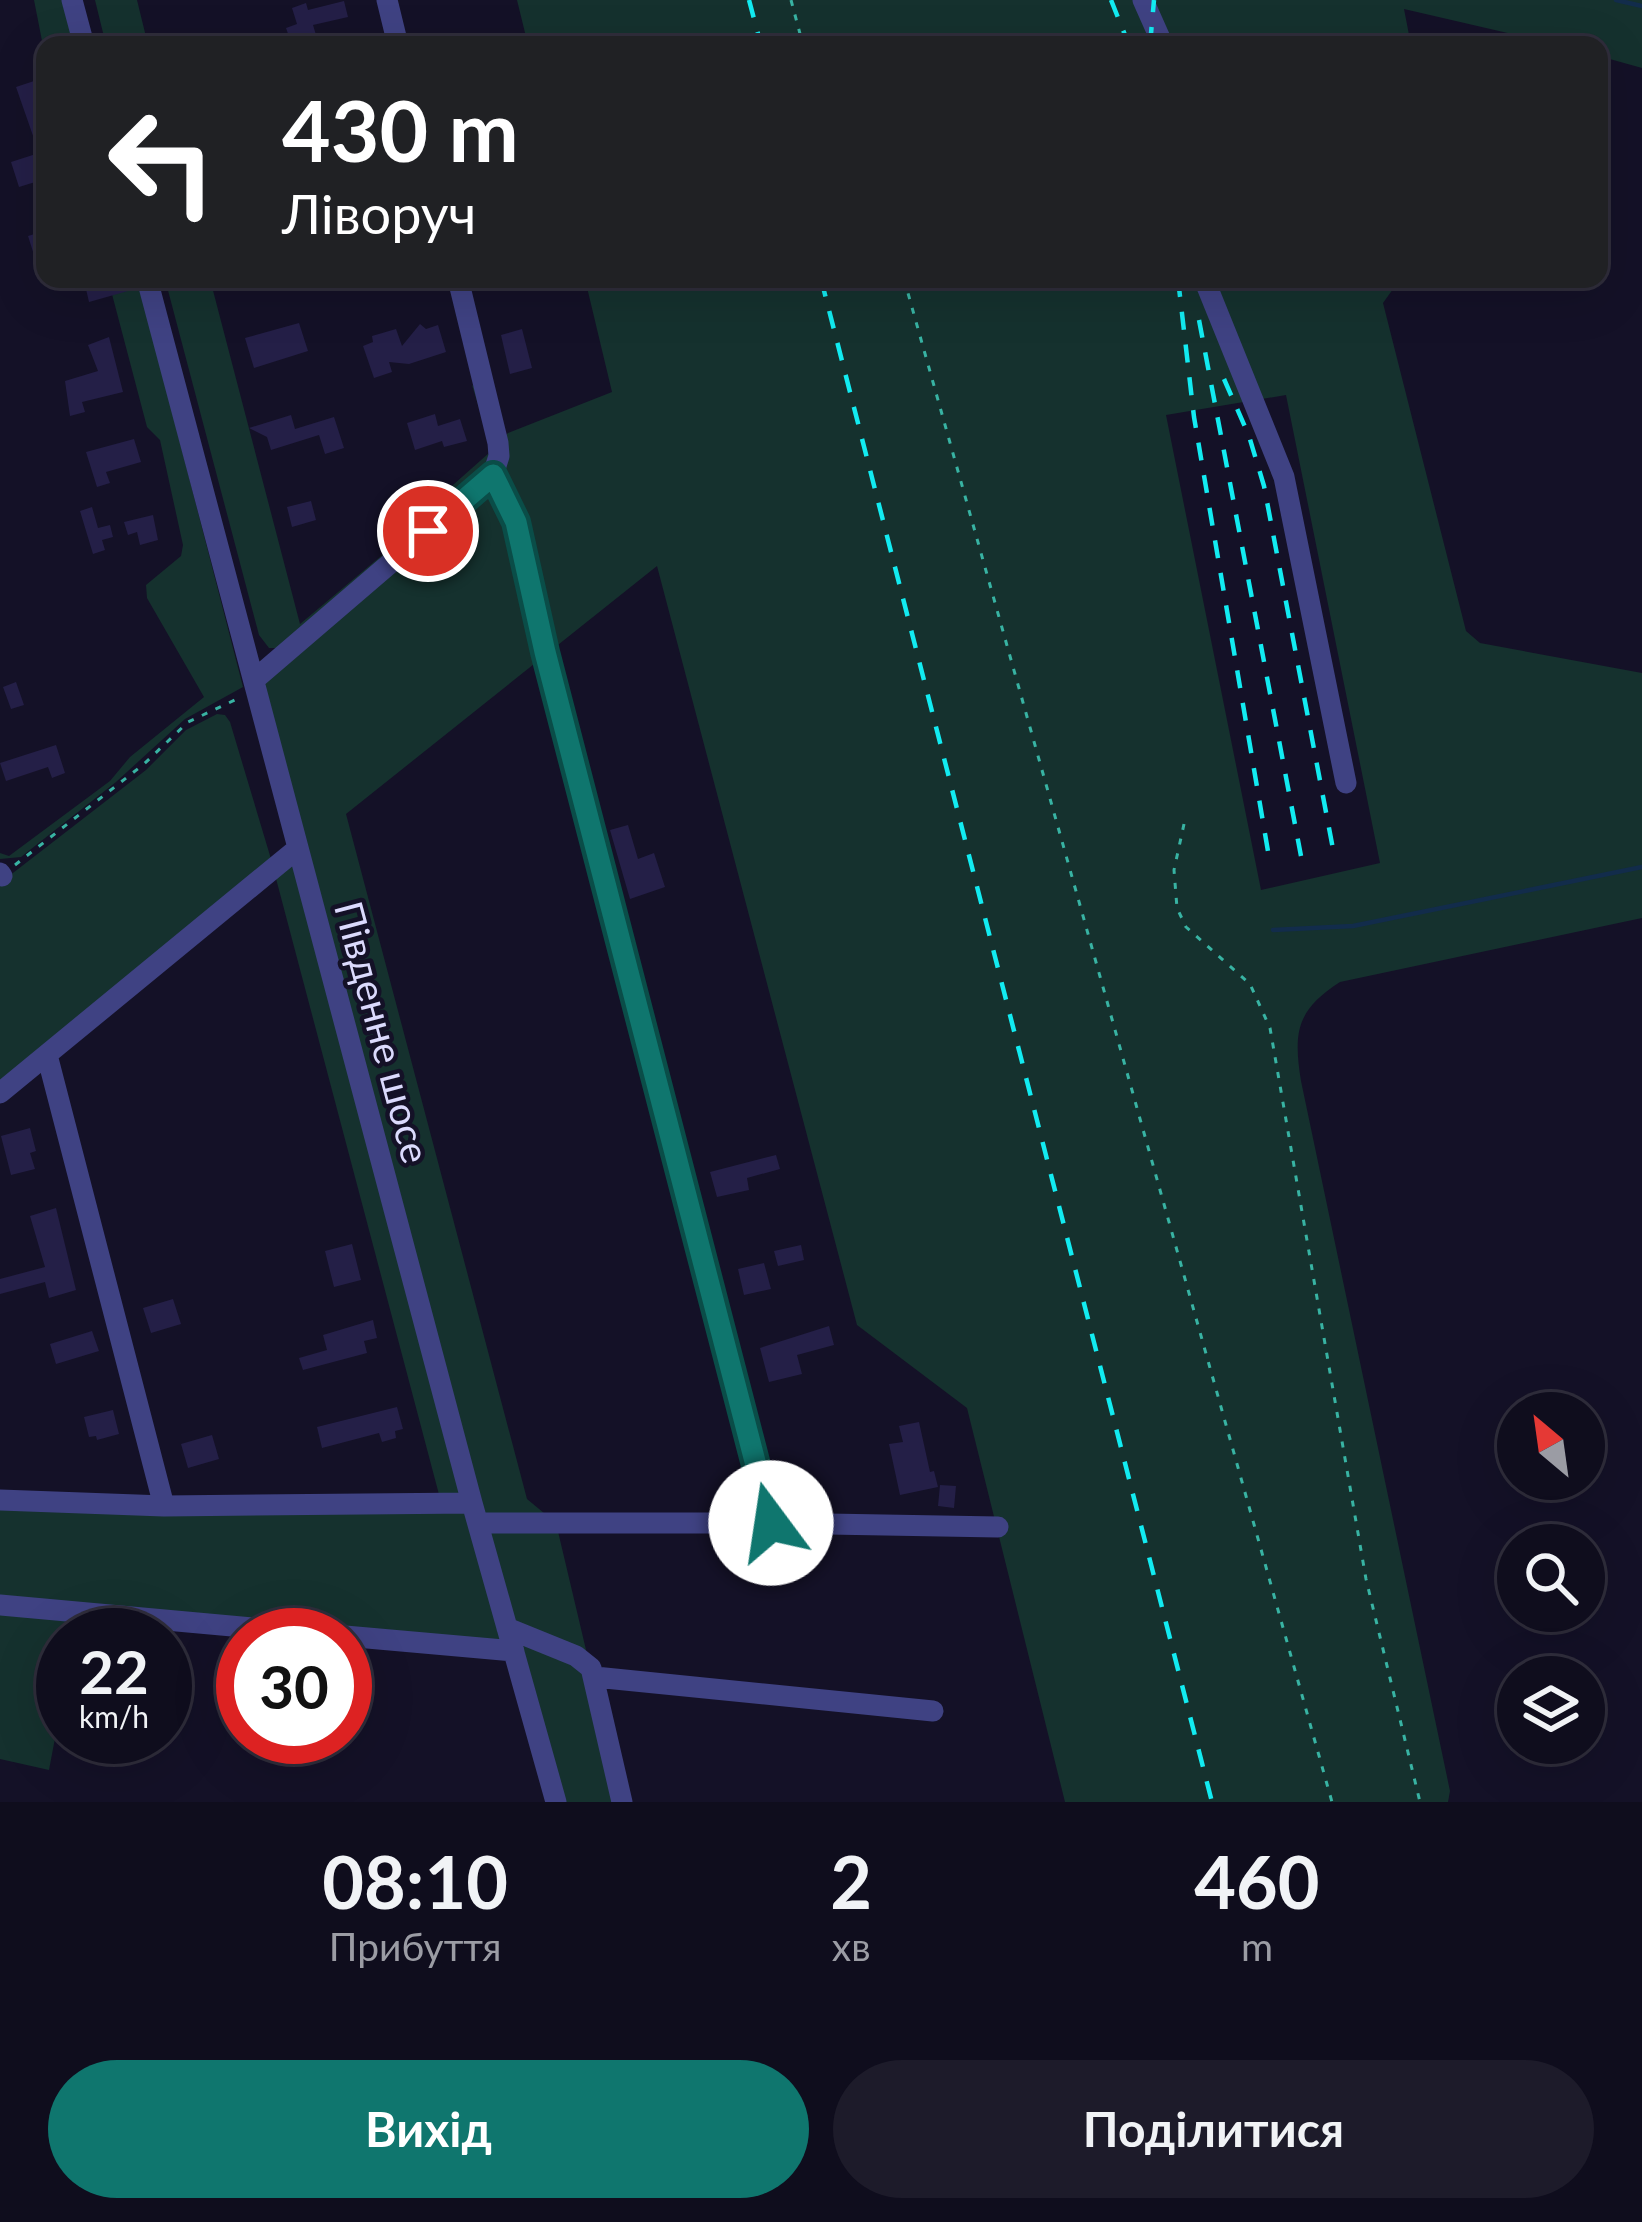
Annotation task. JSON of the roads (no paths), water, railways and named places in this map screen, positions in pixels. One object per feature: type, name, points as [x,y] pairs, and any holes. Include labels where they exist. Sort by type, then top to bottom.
[{"type":"street","points":[[72,0],[82,36]]},
{"type":"street","points":[[387,0],[396,36]]},
{"type":"street","points":[[1143,0],[1159,36]]},
{"type":"street","name":"Південне шосе","points":[[149,288],[556,1802]]},
{"type":"street","points":[[460,288],[498,443],[493,475],[516,522],[545,652],[771,1523]]},
{"type":"street","points":[[1208,288],[1283,477],[1346,783]]},
{"type":"street","points":[[256,688],[493,475]]},
{"type":"street","points":[[0,1094],[297,849]]},
{"type":"street","points":[[47,1055],[164,1505]]},
{"type":"street","points":[[0,1500],[998,1527]]},
{"type":"street","points":[[0,1605],[216,1625]]},
{"type":"street","points":[[507,1628],[586,1662],[595,1677],[622,1802]]},
{"type":"street","points":[[372,1638],[514,1651]]},
{"type":"street","points":[[595,1677],[933,1711]]},
{"type":"waterway","points":[[1616,0],[1642,6]]},
{"type":"waterway","points":[[1273,930],[1353,926],[1642,867]]},
{"type":"railway","points":[[749,0],[759,36]]},
{"type":"railway","points":[[1111,0],[1125,36]]},
{"type":"railway","points":[[1151,36],[1154,0]]},
{"type":"railway","points":[[823,288],[1212,1802]]},
{"type":"railway","points":[[1179,288],[1194,417],[1270,863]]},
{"type":"railway","points":[[1199,320],[1301,856]]},
{"type":"railway","points":[[1224,379],[1264,486],[1333,849]]}]
